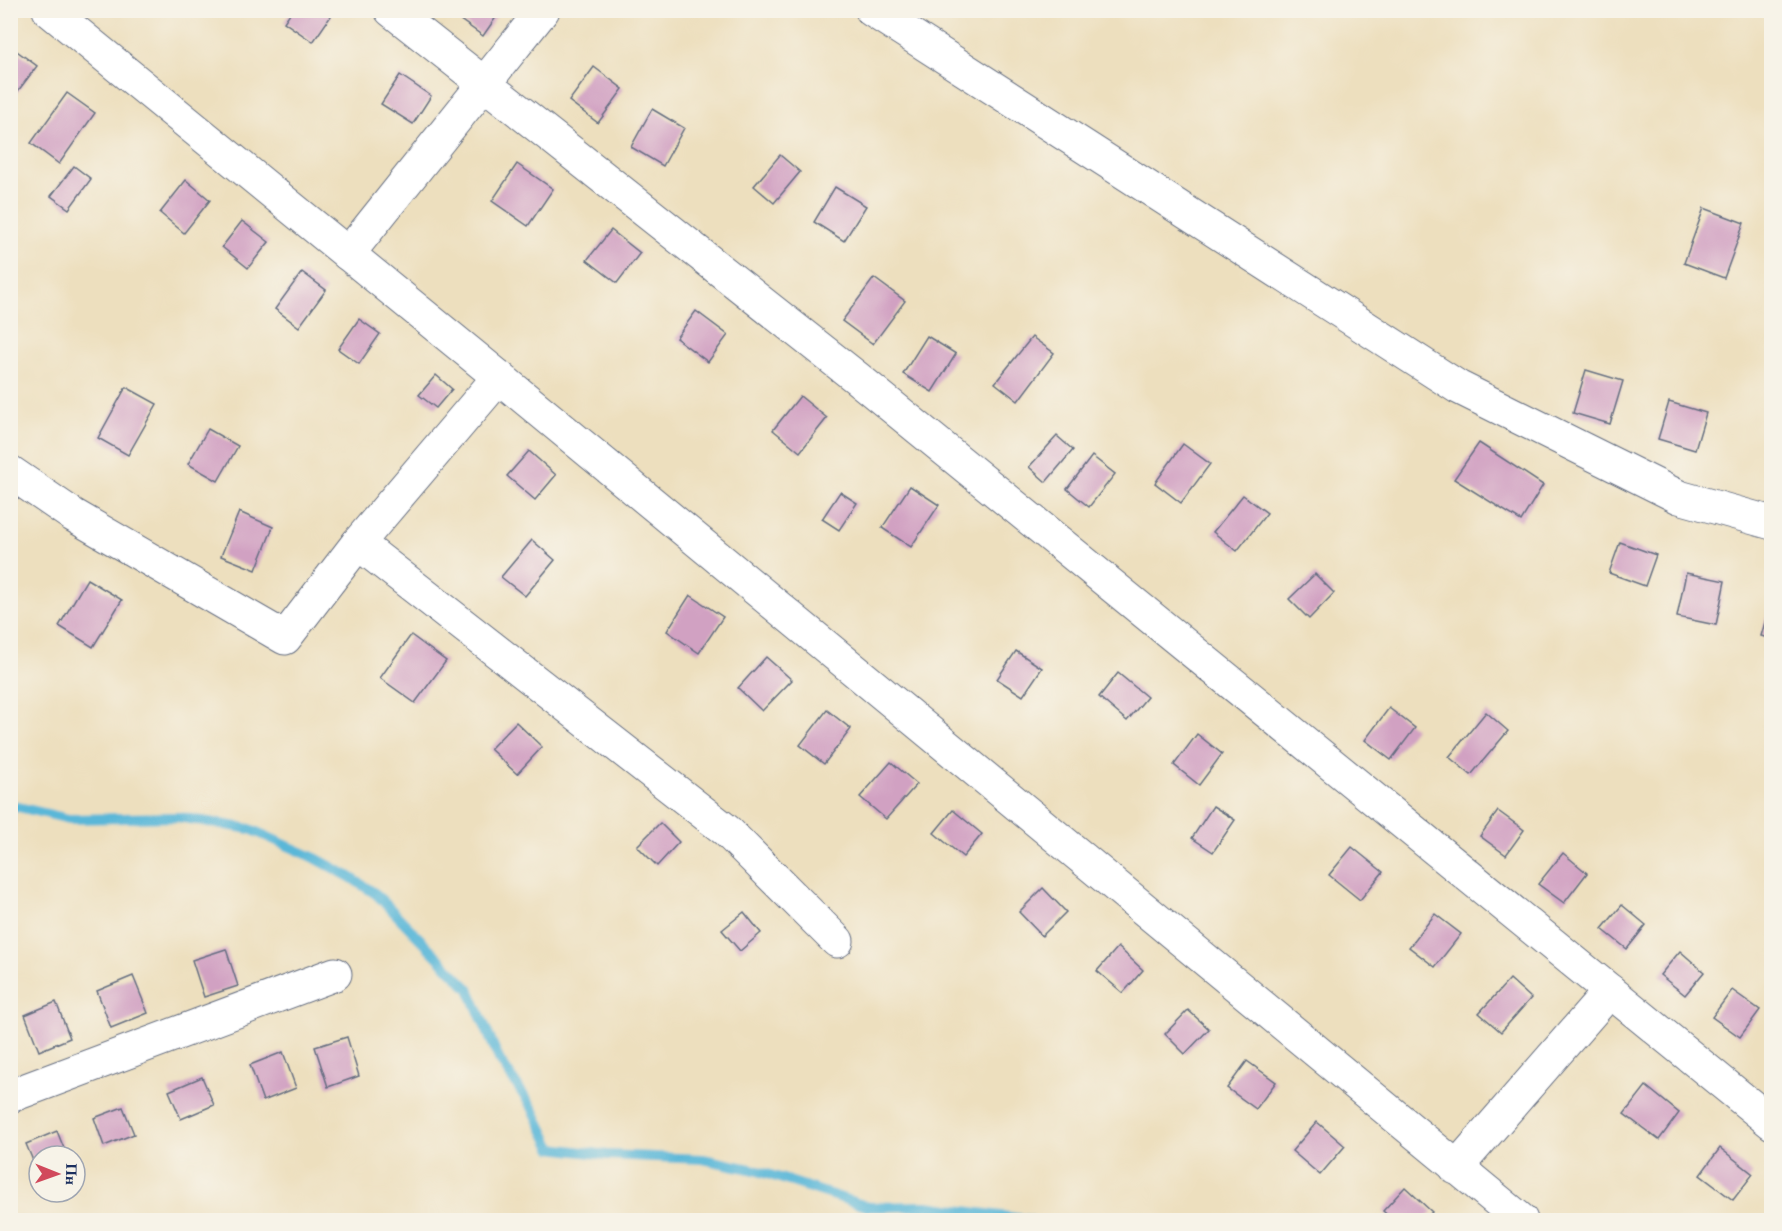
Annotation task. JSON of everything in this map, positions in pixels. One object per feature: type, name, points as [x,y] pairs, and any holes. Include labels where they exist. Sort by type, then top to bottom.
[{"type":"street","points":[[49,10],[499,377],[1521,1221]]},
{"type":"street","points":[[392,10],[857,378],[1772,1123]]},
{"type":"street","points":[[348,254],[543,10]]},
{"type":"street","points":[[872,10],[1458,387],[1678,497],[1772,524]]},
{"type":"street","points":[[10,472],[73,515],[285,639],[358,543],[499,377]]},
{"type":"street","points":[[358,543],[727,831],[837,941]]},
{"type":"street","points":[[10,1096],[335,974]]},
{"type":"street","points":[[1456,1168],[1610,991]]},
{"type":"building","points":[[292,10],[323,10],[331,16],[313,42],[284,22]]},
{"type":"building","points":[[455,10],[501,10],[483,36],[452,14]]},
{"type":"building","points":[[10,46],[37,66],[15,95],[10,91]]},
{"type":"building","points":[[594,67],[623,89],[598,123],[569,101]]},
{"type":"building","points":[[400,75],[431,96],[413,124],[381,104]]},
{"type":"building","points":[[67,93],[95,113],[59,164],[31,143]]},
{"type":"building","points":[[652,109],[684,128],[663,166],[631,147]]},
{"type":"building","points":[[780,155],[800,172],[774,203],[754,186]]},
{"type":"building","points":[[517,164],[553,189],[528,226],[492,201]]},
{"type":"building","points":[[74,166],[91,179],[69,209],[51,196]]},
{"type":"building","points":[[186,180],[210,200],[184,233],[160,213]]},
{"type":"building","points":[[835,187],[866,206],[844,241],[814,222]]},
{"type":"building","points":[[1704,208],[1744,223],[1724,278],[1684,263]]},
{"type":"building","points":[[242,221],[269,242],[248,268],[222,247]]},
{"type":"building","points":[[611,230],[640,253],[617,283],[587,260]]},
{"type":"building","points":[[302,272],[326,290],[299,327],[275,309]]},
{"type":"building","points":[[874,278],[905,301],[873,344],[842,321]]},
{"type":"building","points":[[696,311],[728,335],[708,362],[676,338]]},
{"type":"building","points":[[359,319],[380,334],[359,364],[338,349]]},
{"type":"building","points":[[927,336],[956,354],[932,392],[903,374]]},
{"type":"building","points":[[1032,337],[1054,353],[1018,401],[995,383]]},
{"type":"building","points":[[1586,370],[1623,381],[1610,424],[1573,413]]},
{"type":"building","points":[[436,375],[452,389],[436,408],[419,395]]},
{"type":"building","points":[[126,387],[157,404],[128,455],[98,438]]},
{"type":"building","points":[[800,396],[827,418],[800,452],[773,430]]},
{"type":"building","points":[[1669,402],[1706,413],[1695,450],[1658,439]]},
{"type":"building","points":[[208,429],[238,446],[218,481],[188,464]]},
{"type":"building","points":[[1057,436],[1073,450],[1046,482],[1029,467]]},
{"type":"building","points":[[1479,443],[1543,485],[1521,521],[1454,479]]},
{"type":"building","points":[[1183,444],[1210,464],[1181,503],[1155,483]]},
{"type":"building","points":[[529,451],[556,475],[535,500],[507,476]]},
{"type":"building","points":[[1092,456],[1115,474],[1089,507],[1067,489]]},
{"type":"building","points":[[910,486],[939,505],[911,547],[882,528]]},
{"type":"building","points":[[840,492],[857,503],[839,530],[822,519]]},
{"type":"building","points":[[1243,495],[1267,513],[1237,551],[1213,532]]},
{"type":"building","points":[[239,512],[273,527],[256,570],[221,556]]},
{"type":"building","points":[[532,540],[555,560],[525,596],[501,577]]},
{"type":"building","points":[[1620,542],[1656,555],[1645,586],[1609,573]]},
{"type":"building","points":[[1686,573],[1725,581],[1716,625],[1677,617]]},
{"type":"building","points":[[1315,574],[1334,593],[1309,619],[1289,599]]},
{"type":"building","points":[[87,579],[122,600],[93,647],[59,626]]},
{"type":"building","points":[[690,595],[723,617],[699,653],[667,631]]},
{"type":"building","points":[[1772,602],[1772,639],[1761,636]]},
{"type":"building","points":[[411,635],[446,661],[415,703],[380,678]]},
{"type":"building","points":[[1016,651],[1042,668],[1023,696],[997,679]]},
{"type":"building","points":[[766,657],[792,680],[762,711],[738,688]]},
{"type":"building","points":[[1118,673],[1147,697],[1127,721],[1099,697]]},
{"type":"building","points":[[1389,708],[1415,728],[1391,760],[1365,740]]},
{"type":"building","points":[[827,710],[851,729],[824,764],[800,745]]},
{"type":"building","points":[[1486,712],[1508,731],[1471,775],[1449,757]]},
{"type":"building","points":[[516,722],[542,747],[517,774],[490,749]]},
{"type":"building","points":[[1197,734],[1222,754],[1199,785],[1174,765]]},
{"type":"building","points":[[891,762],[917,784],[886,819],[860,797]]},
{"type":"building","points":[[1213,806],[1235,820],[1213,852],[1192,838]]},
{"type":"building","points":[[953,810],[982,834],[963,857],[934,833]]},
{"type":"building","points":[[1498,811],[1524,830],[1506,855],[1480,836]]},
{"type":"building","points":[[660,823],[679,842],[657,866],[637,846]]},
{"type":"building","points":[[1352,847],[1383,872],[1360,900],[1329,875]]},
{"type":"building","points":[[1563,853],[1587,873],[1564,903],[1538,884]]},
{"type":"building","points":[[1043,888],[1066,912],[1042,936],[1019,912]]},
{"type":"building","points":[[1622,905],[1646,925],[1627,949],[1602,929]]},
{"type":"building","points":[[744,912],[761,933],[740,951],[722,930]]},
{"type":"building","points":[[1435,914],[1461,934],[1435,967],[1409,947]]},
{"type":"building","points":[[1118,947],[1143,970],[1123,993],[1097,971]]},
{"type":"building","points":[[226,949],[238,986],[204,997],[192,960]]},
{"type":"building","points":[[1680,951],[1704,972],[1685,995],[1660,975]]},
{"type":"building","points":[[133,976],[148,1013],[111,1028],[97,991]]},
{"type":"building","points":[[1510,979],[1531,998],[1501,1032],[1479,1013]]},
{"type":"building","points":[[1732,990],[1760,1010],[1740,1037],[1712,1017]]},
{"type":"building","points":[[56,1002],[70,1038],[39,1051],[25,1015]]},
{"type":"building","points":[[1188,1010],[1209,1029],[1185,1054],[1165,1034]]},
{"type":"building","points":[[347,1037],[359,1076],[328,1087],[315,1047]]},
{"type":"building","points":[[283,1052],[296,1088],[263,1101],[250,1065]]},
{"type":"building","points":[[1247,1061],[1276,1082],[1256,1109],[1227,1088]]},
{"type":"building","points":[[202,1077],[214,1105],[181,1119],[169,1091]]},
{"type":"building","points":[[1646,1086],[1679,1113],[1659,1140],[1624,1114]]},
{"type":"building","points":[[123,1107],[134,1134],[104,1146],[94,1118]]},
{"type":"building","points":[[1317,1122],[1345,1146],[1320,1175],[1292,1151]]},
{"type":"building","points":[[57,1131],[62,1144],[27,1144],[27,1146],[26,1144]]},
{"type":"building","points":[[1720,1148],[1753,1174],[1733,1200],[1700,1175]]},
{"type":"building","points":[[1405,1187],[1432,1212],[1424,1220],[1393,1220],[1383,1211]]},
{"type":"waterway","points":[[10,805],[69,819],[178,817],[250,829],[315,858],[350,877],[376,894],[469,989],[499,1059],[533,1109],[552,1148],[607,1155],[703,1159],[755,1170],[869,1207],[927,1206],[1030,1220]]}]
